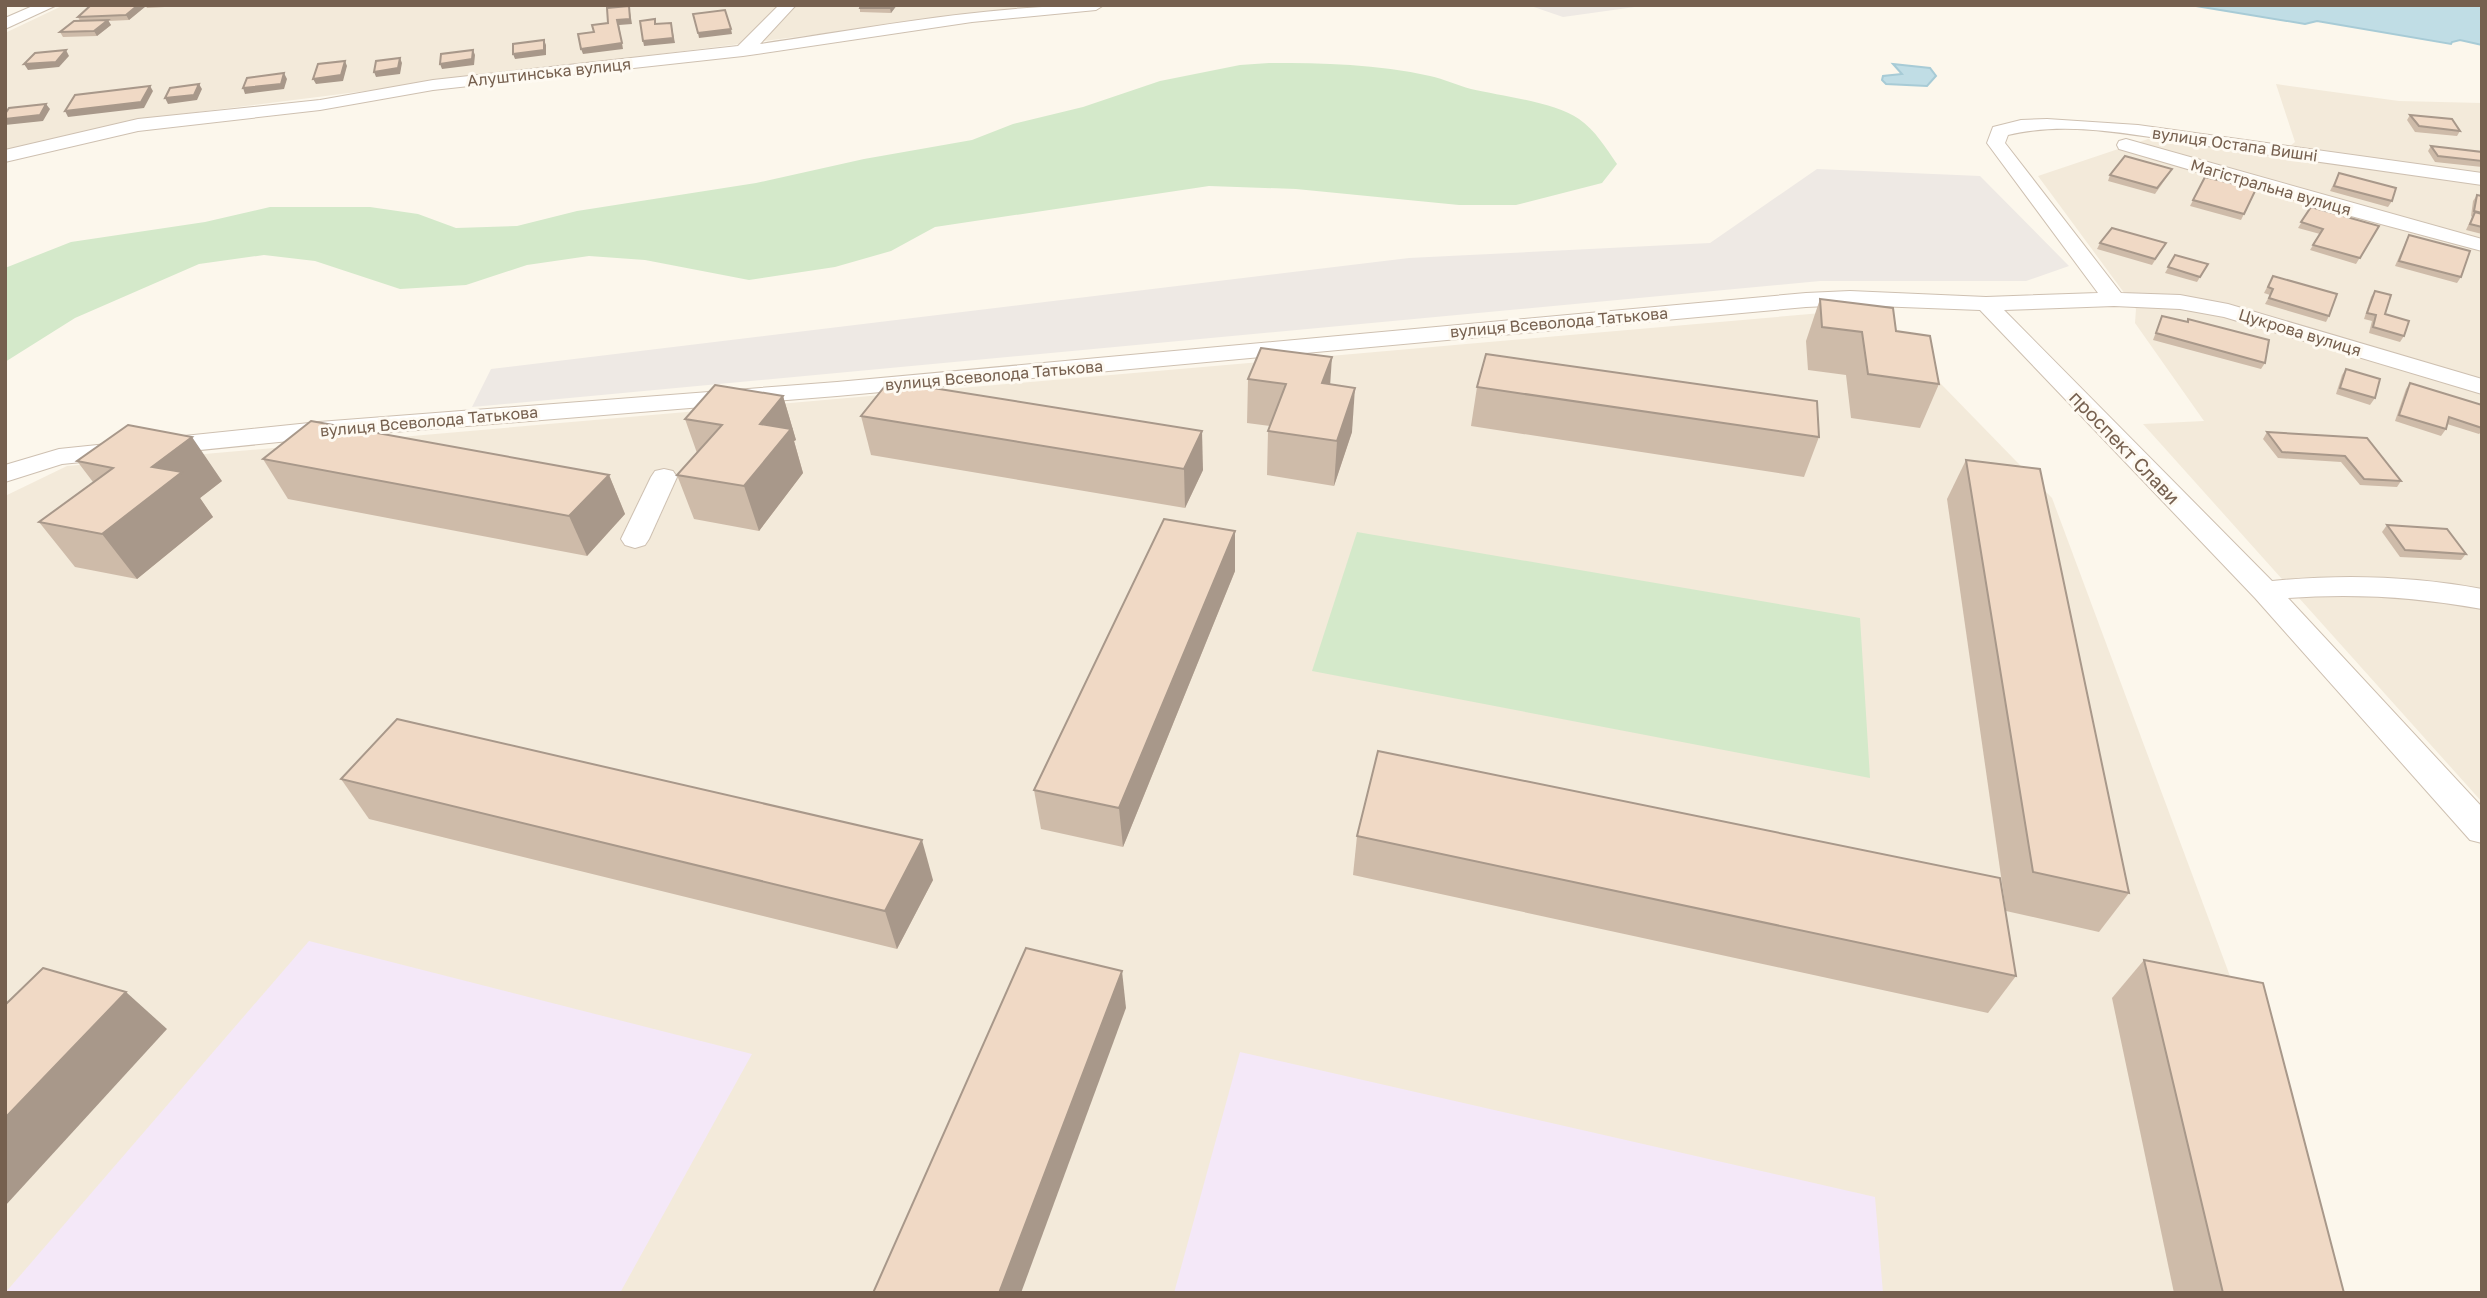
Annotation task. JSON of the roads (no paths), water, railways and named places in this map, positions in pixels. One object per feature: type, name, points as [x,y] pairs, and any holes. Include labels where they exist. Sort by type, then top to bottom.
[{"type":"street","points":[[5,23],[49,5]]},
{"type":"street","points":[[743,51],[788,5]]},
{"type":"street","name":"Алуштинська вулиця","points":[[5,156],[138,125],[320,105],[433,85],[743,51],[972,17],[1096,5]]},
{"type":"street","name":"вулиця Остапа Вишні","points":[[2114,299],[1996,143],[2000,131],[2013,126],[2134,130],[2482,179]]},
{"type":"street","name":"Магістральна вулиця","points":[[2062,126],[2328,204],[2482,244]]},
{"type":"street","name":"вулиця Всеволода Татькова","points":[[5,474],[59,457],[319,430],[837,389],[1806,300],[1850,298],[1986,304]]},
{"type":"street","points":[[1986,304],[2114,299]]},
{"type":"street","name":"Цукрова вулиця","points":[[2114,299],[2180,302],[2228,311],[2482,387]]},
{"type":"street","name":"проспект Слави","points":[[1986,304],[2265,590],[2482,830]]},
{"type":"street","points":[[635,540],[664,477]]},
{"type":"street","points":[[2265,590],[2363,585],[2417,589],[2482,599]]},
{"type":"water","points":[[2190,5],[2482,5],[2482,45],[2460,40],[2451,44],[2317,21],[2305,24]]},
{"type":"water","points":[[1893,64],[1930,68],[1936,76],[1927,86],[1886,84],[1882,80],[1883,76],[1902,74]]}]
